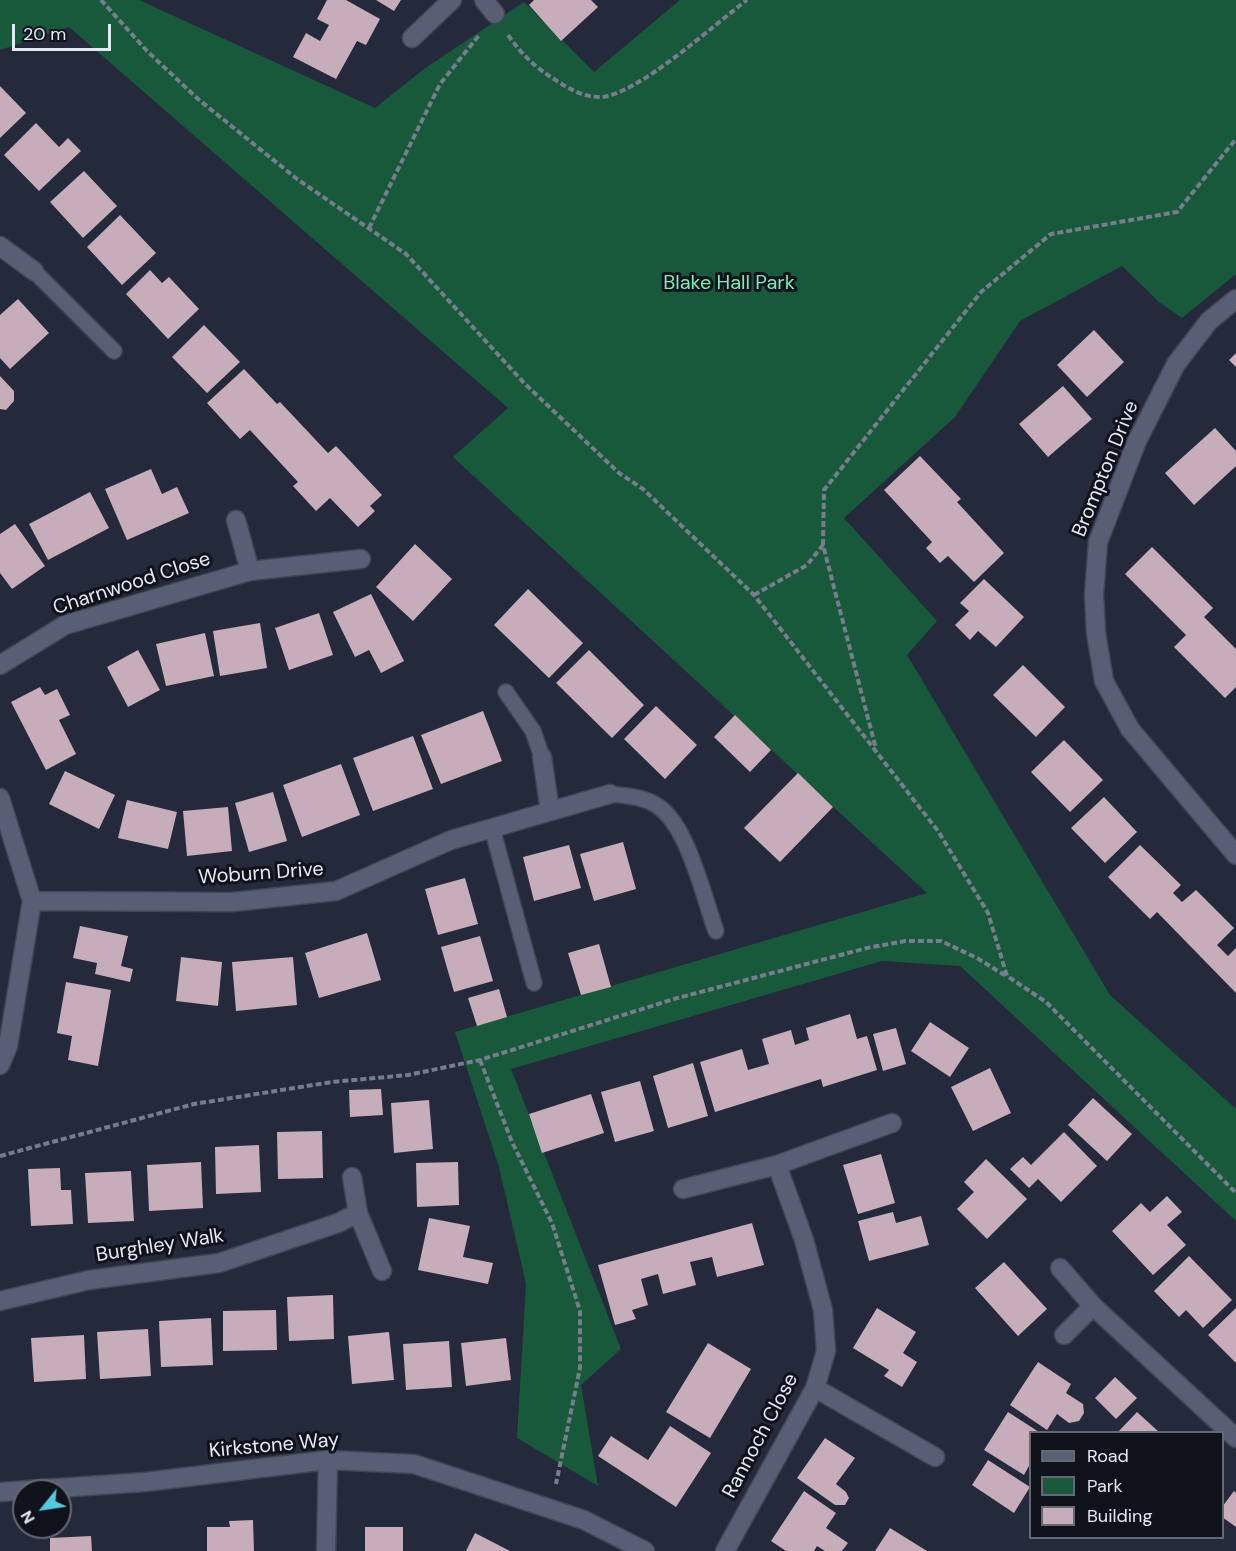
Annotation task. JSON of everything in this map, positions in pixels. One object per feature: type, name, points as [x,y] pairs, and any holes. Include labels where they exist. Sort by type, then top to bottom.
[{"type":"street","points":[[412,38],[452,0]]},
{"type":"street","points":[[0,246],[34,271]]},
{"type":"street","name":"Brompton Drive","points":[[1236,299],[1209,321],[1176,364],[1137,441],[1098,542],[1094,595],[1096,633],[1104,681],[1130,729],[1236,855]]},
{"type":"street","points":[[236,520],[250,571]]},
{"type":"street","name":"Charnwood Close","points":[[0,665],[65,625],[250,571],[361,559]]},
{"type":"street","points":[[542,757],[550,811]]},
{"type":"street","name":"Woburn Drive","points":[[32,900],[233,902],[336,891],[451,840],[610,794]]},
{"type":"street","points":[[0,798],[32,900],[8,1046],[0,1065]]},
{"type":"street","points":[[683,1189],[777,1165],[892,1123]]},
{"type":"street","name":"Rannoch Close","points":[[725,1551],[815,1388],[826,1350],[823,1310],[804,1240],[777,1165]]},
{"type":"street","points":[[352,1177],[358,1213],[382,1271]]},
{"type":"street","name":"Burghley Walk","points":[[0,1300],[89,1280],[219,1263],[338,1223],[358,1213]]},
{"type":"street","points":[[1060,1268],[1094,1306],[1236,1438]]},
{"type":"street","points":[[1064,1335],[1094,1306]]},
{"type":"street","points":[[815,1388],[935,1457]]},
{"type":"street","points":[[326,1551],[328,1460]]},
{"type":"street","name":"Kirkstone Way","points":[[0,1492],[145,1482],[328,1460],[414,1464],[584,1520],[645,1551]]},
{"type":"lane","points":[[34,271],[114,351]]},
{"type":"lane","points":[[506,692],[532,731],[542,757]]},
{"type":"lane","points":[[610,794],[639,797],[659,807],[676,826],[716,932]]},
{"type":"lane","points":[[492,828],[534,983]]},
{"type":"path","points":[[101,0],[147,51],[198,99],[297,179],[406,254],[524,383],[619,473],[643,489],[754,595],[938,831],[988,913],[1007,976]]},
{"type":"path","points":[[369,228],[440,84],[490,7],[519,50],[535,66],[568,89],[586,96],[601,98],[621,93],[646,78],[747,0]]},
{"type":"path","points":[[877,753],[823,545],[824,490],[981,292],[1051,234],[1177,212],[1236,139]]},
{"type":"path","points":[[754,595],[807,565],[823,545]]},
{"type":"path","points":[[0,1156],[194,1104],[332,1082],[408,1075],[480,1060],[674,999],[867,948],[905,941],[941,941],[977,958],[1046,1002],[1236,1193]]},
{"type":"path","points":[[480,1060],[512,1142],[552,1223],[580,1311],[580,1368],[550,1509]]},
{"type":"green space","name":"Blake Hall Park","points":[[0,0],[139,0],[375,108],[424,69],[524,2],[594,72],[680,0],[1236,0],[1236,274],[1182,318],[1159,302],[1122,266],[1020,321],[955,417],[844,518],[937,621],[907,655],[1110,995],[1236,1109],[1236,1221],[960,966],[882,961],[511,1069],[621,1349],[581,1385],[598,1486],[517,1438],[526,1284],[499,1167],[455,1032],[927,893],[453,457],[508,408],[69,27],[0,50]]},
{"type":"building","points":[[327,0],[346,0],[380,19],[366,45],[357,41],[336,79],[293,57],[306,33],[320,41],[329,25],[317,19]]},
{"type":"building","points":[[376,0],[401,0],[394,11]]},
{"type":"building","points":[[534,0],[591,0],[598,7],[561,41],[529,5]]},
{"type":"building","points":[[0,86],[26,113],[0,138]]},
{"type":"building","points":[[36,123],[59,147],[68,138],[81,151],[39,191],[4,155]]},
{"type":"building","points":[[84,171],[117,206],[83,238],[50,202]]},
{"type":"building","points":[[120,215],[156,253],[122,285],[87,247]]},
{"type":"building","points":[[150,270],[162,283],[169,277],[199,309],[168,339],[126,294]]},
{"type":"building","points":[[18,299],[49,333],[10,369],[0,358],[0,315]]},
{"type":"building","points":[[204,325],[240,362],[207,393],[172,357]]},
{"type":"building","points":[[1094,330],[1124,362],[1087,397],[1057,365]]},
{"type":"building","points":[[1236,353],[1236,367],[1229,360]]},
{"type":"building","points":[[244,369],[277,404],[280,402],[328,453],[336,446],[382,495],[370,506],[375,511],[358,527],[330,498],[316,511],[293,486],[298,482],[250,430],[240,439],[207,403]]},
{"type":"building","points":[[0,376],[14,391],[14,401],[6,410],[0,409]]},
{"type":"building","points":[[1063,386],[1092,419],[1048,457],[1019,424]]},
{"type":"building","points":[[1215,428],[1236,451],[1236,466],[1194,505],[1165,473]]},
{"type":"building","points":[[920,456],[961,499],[957,502],[1004,553],[974,582],[948,556],[940,563],[926,548],[932,542],[884,490]]},
{"type":"building","points":[[151,469],[162,494],[177,487],[189,513],[127,540],[105,489]]},
{"type":"building","points":[[90,492],[109,528],[48,560],[29,524]]},
{"type":"building","points":[[15,524],[45,566],[12,589],[0,573],[0,534]]},
{"type":"building","points":[[415,544],[452,579],[413,621],[376,587]]},
{"type":"building","points":[[1152,547],[1213,608],[1204,617],[1236,649],[1236,687],[1225,698],[1174,647],[1186,635],[1125,574]]},
{"type":"building","points":[[984,579],[1024,617],[996,647],[978,631],[970,640],[955,625],[969,611],[960,603]]},
{"type":"building","points":[[528,589],[583,643],[549,678],[494,625]]},
{"type":"building","points":[[371,594],[404,661],[381,673],[369,650],[355,657],[333,612]]},
{"type":"building","points":[[319,613],[333,655],[289,670],[275,628]]},
{"type":"building","points":[[260,623],[267,668],[220,676],[213,631]]},
{"type":"building","points":[[205,633],[214,676],[166,686],[156,644]]},
{"type":"building","points":[[138,650],[160,690],[128,707],[107,667]]},
{"type":"building","points":[[589,650],[644,705],[612,738],[556,683]]},
{"type":"building","points":[[1023,665],[1065,707],[1036,737],[993,695]]},
{"type":"building","points":[[40,687],[45,695],[57,689],[70,715],[59,720],[76,754],[46,770],[11,702]]},
{"type":"building","points":[[656,706],[697,745],[665,779],[624,739]]},
{"type":"building","points":[[483,711],[502,761],[441,784],[421,735]]},
{"type":"building","points":[[735,715],[771,750],[750,772],[714,737]]},
{"type":"building","points":[[413,736],[433,789],[373,811],[353,758]]},
{"type":"building","points":[[1064,740],[1103,780],[1070,812],[1031,772]]},
{"type":"building","points":[[341,764],[360,815],[302,837],[283,785]]},
{"type":"building","points":[[65,771],[115,795],[99,829],[49,804]]},
{"type":"building","points":[[798,773],[833,807],[780,862],[744,828]]},
{"type":"building","points":[[273,792],[287,841],[249,852],[235,803]]},
{"type":"building","points":[[1104,797],[1137,832],[1105,863],[1071,828]]},
{"type":"building","points":[[127,800],[177,812],[168,849],[118,838]]},
{"type":"building","points":[[228,807],[232,851],[187,856],[183,811]]},
{"type":"building","points":[[623,842],[636,889],[594,901],[580,854]]},
{"type":"building","points":[[569,845],[581,888],[534,901],[523,857]]},
{"type":"building","points":[[1140,845],[1181,885],[1173,893],[1182,902],[1196,890],[1234,928],[1217,945],[1228,956],[1236,948],[1236,993],[1157,912],[1150,919],[1108,877]]},
{"type":"building","points":[[465,878],[478,924],[438,935],[425,889]]},
{"type":"building","points":[[80,926],[128,936],[121,966],[133,969],[130,982],[95,974],[97,963],[73,958]]},
{"type":"building","points":[[367,933],[381,980],[319,998],[305,953]]},
{"type":"building","points":[[480,936],[493,981],[454,992],[441,947]]},
{"type":"building","points":[[599,944],[611,987],[581,995],[568,953]]},
{"type":"building","points":[[181,957],[222,962],[218,1006],[176,1001]]},
{"type":"building","points":[[293,957],[297,1005],[236,1011],[232,962]]},
{"type":"building","points":[[66,982],[111,990],[98,1066],[68,1060],[72,1036],[57,1033]]},
{"type":"building","points":[[499,989],[507,1017],[477,1026],[468,998]]},
{"type":"building","points":[[850,1014],[857,1039],[867,1036],[877,1070],[823,1087],[821,1079],[715,1112],[700,1062],[742,1049],[748,1070],[769,1064],[762,1039],[791,1030],[795,1045],[809,1040],[806,1028]]},
{"type":"building","points":[[930,1022],[969,1048],[950,1077],[911,1051]]},
{"type":"building","points":[[896,1028],[906,1064],[883,1071],[873,1034]]},
{"type":"building","points":[[693,1063],[708,1116],[668,1128],[653,1076]]},
{"type":"building","points":[[990,1068],[1011,1113],[973,1131],[951,1087]]},
{"type":"building","points":[[640,1081],[654,1131],[615,1142],[601,1092]]},
{"type":"building","points":[[381,1089],[383,1115],[350,1117],[349,1090]]},
{"type":"building","points":[[591,1094],[604,1133],[542,1153],[529,1114]]},
{"type":"building","points":[[1093,1098],[1132,1134],[1107,1161],[1068,1125]]},
{"type":"building","points":[[429,1100],[433,1149],[394,1153],[391,1103]]},
{"type":"building","points":[[322,1131],[323,1178],[278,1179],[277,1132]]},
{"type":"building","points":[[1064,1132],[1097,1166],[1061,1202],[1038,1179],[1029,1188],[1010,1169],[1023,1157],[1031,1165]]},
{"type":"building","points":[[259,1145],[261,1192],[216,1194],[215,1147]]},
{"type":"building","points":[[881,1154],[895,1203],[858,1214],[843,1165]]},
{"type":"building","points":[[986,1159],[1027,1199],[987,1239],[957,1209],[974,1192],[964,1182]]},
{"type":"building","points":[[201,1162],[203,1208],[149,1211],[147,1165]]},
{"type":"building","points":[[458,1162],[459,1205],[417,1207],[416,1163]]},
{"type":"building","points":[[60,1168],[61,1190],[71,1190],[73,1224],[31,1226],[28,1169]]},
{"type":"building","points":[[131,1171],[134,1221],[88,1223],[85,1173]]},
{"type":"building","points":[[1167,1196],[1182,1212],[1167,1225],[1186,1245],[1153,1275],[1112,1231],[1141,1203],[1150,1212]]},
{"type":"building","points":[[893,1212],[896,1223],[921,1216],[929,1245],[869,1261],[858,1221]]},
{"type":"building","points":[[429,1218],[470,1226],[463,1257],[493,1263],[488,1284],[418,1270]]},
{"type":"building","points":[[752,1223],[764,1265],[717,1277],[712,1257],[690,1262],[696,1285],[663,1294],[658,1274],[641,1279],[648,1305],[632,1310],[636,1319],[615,1325],[598,1265]]},
{"type":"building","points":[[1189,1256],[1232,1300],[1203,1328],[1186,1310],[1179,1317],[1154,1291]]},
{"type":"building","points":[[1004,1262],[1047,1309],[1018,1336],[975,1288]]},
{"type":"building","points":[[333,1295],[334,1339],[289,1341],[287,1297]]},
{"type":"building","points":[[877,1308],[916,1332],[903,1353],[917,1362],[902,1387],[884,1376],[889,1370],[853,1348]]},
{"type":"building","points":[[1236,1308],[1236,1363],[1208,1335]]},
{"type":"building","points":[[276,1310],[277,1350],[223,1351],[223,1311]]},
{"type":"building","points":[[211,1318],[213,1365],[161,1367],[159,1321]]},
{"type":"building","points":[[148,1329],[151,1376],[100,1379],[97,1332]]},
{"type":"building","points":[[389,1332],[394,1380],[352,1384],[348,1336]]},
{"type":"building","points":[[84,1335],[86,1379],[34,1382],[31,1338]]},
{"type":"building","points":[[506,1338],[511,1380],[466,1386],[461,1343]]},
{"type":"building","points":[[449,1341],[452,1387],[406,1390],[403,1344]]},
{"type":"building","points":[[708,1343],[751,1369],[710,1438],[666,1412]]},
{"type":"building","points":[[1038,1362],[1071,1384],[1066,1393],[1083,1404],[1084,1413],[1079,1421],[1069,1423],[1057,1414],[1047,1430],[1010,1405]]},
{"type":"building","points":[[1115,1377],[1137,1398],[1116,1419],[1095,1398]]},
{"type":"building","points":[[1008,1412],[1037,1431],[1029,1431],[1029,1466],[1024,1475],[984,1450]]},
{"type":"building","points":[[1137,1412],[1158,1431],[1119,1431]]},
{"type":"building","points":[[670,1426],[711,1453],[676,1507],[598,1456],[611,1436],[648,1460]]},
{"type":"building","points":[[825,1438],[855,1458],[836,1484],[846,1492],[849,1498],[845,1505],[835,1505],[797,1478]]},
{"type":"building","points":[[988,1460],[1029,1486],[1029,1489],[1014,1513],[972,1485]]},
{"type":"building","points":[[804,1491],[836,1513],[826,1528],[848,1543],[842,1551],[825,1551],[817,1546],[814,1551],[786,1551],[771,1541]]},
{"type":"building","points":[[1234,1491],[1236,1493],[1236,1527],[1224,1518],[1224,1504]]},
{"type":"building","points":[[253,1520],[254,1551],[207,1551],[207,1527],[230,1527],[229,1521]]},
{"type":"building","points":[[365,1527],[403,1527],[403,1551],[365,1551]]},
{"type":"building","points":[[890,1528],[927,1551],[875,1551]]},
{"type":"building","points":[[475,1533],[510,1551],[466,1551]]},
{"type":"building","points":[[91,1536],[92,1551],[50,1551],[50,1539],[72,1539],[72,1537]]}]
